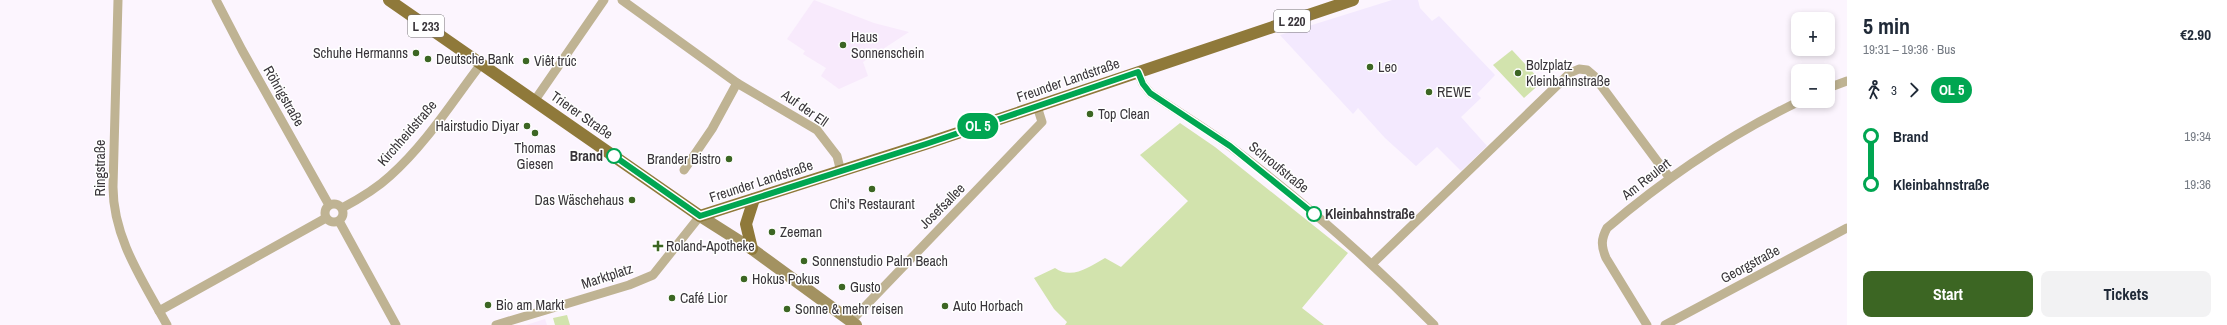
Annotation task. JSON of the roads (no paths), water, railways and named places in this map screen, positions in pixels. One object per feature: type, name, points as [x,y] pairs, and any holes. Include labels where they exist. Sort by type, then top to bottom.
[{"type":"main road","name":"Trierer Straße","points":[[388,0],[535,100],[700,216],[752,249],[851,324]]},
{"type":"main road","name":"Freunder Landstraße","points":[[700,216],[842,172],[1349,1]]},
{"type":"main road","points":[[752,249],[746,224],[754,199]]},
{"type":"street","name":"Ringstraße","points":[[118,0],[113,187],[115,213],[119,231],[127,251],[167,325]]},
{"type":"street","name":"Röhrigstraße","points":[[216,0],[242,50],[329,205]]},
{"type":"street","points":[[535,100],[604,0]]},
{"type":"street","name":"Auf der Ell","points":[[622,0],[737,82],[817,130],[837,156],[842,172]]},
{"type":"street","name":"Kirchheidstraße","points":[[342,208],[364,196],[390,176],[422,142],[481,64]]},
{"type":"street","points":[[1372,264],[1529,112],[1570,74],[1579,69],[1587,70],[1594,76],[1669,177]]},
{"type":"street","name":"Schroufstraße","points":[[1138,72],[1143,84],[1150,93],[1241,155],[1372,264],[1434,325]]},
{"type":"street","points":[[1835,85],[1847,81]]},
{"type":"street","points":[[684,170],[712,129],[737,82]]},
{"type":"street","name":"Am Reulert","points":[[1647,325],[1602,249],[1602,238],[1607,228],[1669,177],[1713,148],[1764,118],[1791,105]]},
{"type":"street","name":"Josefsallee","points":[[851,324],[1042,122],[1037,106]]},
{"type":"street","points":[[337,204],[342,208],[343,215],[338,221],[332,222],[326,218],[324,212],[329,205],[337,204]]},
{"type":"street","name":"Marktplatz","points":[[496,325],[629,285],[653,275],[700,216]]},
{"type":"street","points":[[159,311],[326,218]]},
{"type":"street","points":[[338,221],[396,325]]},
{"type":"street","name":"Georgstraße","points":[[1666,325],[1847,228]]},
{"type":"place","name":"Haus Sonnenschein","points":[[843,45]]},
{"type":"place","name":"Schuhe Hermanns","points":[[416,53]]},
{"type":"place","name":"Deutsche Bank","points":[[428,59]]},
{"type":"place","name":"Viêt trúc","points":[[526,61]]},
{"type":"place","name":"Leo","points":[[1370,67]]},
{"type":"place","name":"Bolzplatz Kleinbahnstraße","points":[[1518,73]]},
{"type":"place","name":"REWE","points":[[1429,92]]},
{"type":"place","name":"Top Clean","points":[[1090,114]]},
{"type":"place","name":"Hairstudio Diyar","points":[[527,126]]},
{"type":"place","name":"Thomas Giesen","points":[[535,133]]},
{"type":"place","name":"Brand","points":[[614,156]]},
{"type":"place","name":"Brander Bistro","points":[[729,159]]},
{"type":"place","name":"Chi's Restaurant","points":[[872,189]]},
{"type":"place","name":"Das Wäschehaus","points":[[632,200]]},
{"type":"place","name":"Kleinbahnstraße","points":[[1314,214]]},
{"type":"place","name":"Zeeman","points":[[772,232]]},
{"type":"place","name":"Roland-Apotheke","points":[[658,246]]},
{"type":"place","name":"Sonnenstudio Palm Beach","points":[[804,261]]},
{"type":"place","name":"Hokus Pokus","points":[[744,279]]},
{"type":"place","name":"Gusto","points":[[842,287]]},
{"type":"place","name":"Café Lior","points":[[672,298]]},
{"type":"place","name":"Bio am Markt","points":[[488,305]]},
{"type":"place","name":"Auto Horbach","points":[[945,306]]},
{"type":"place","name":"Sonne & mehr reisen","points":[[787,309]]}]
